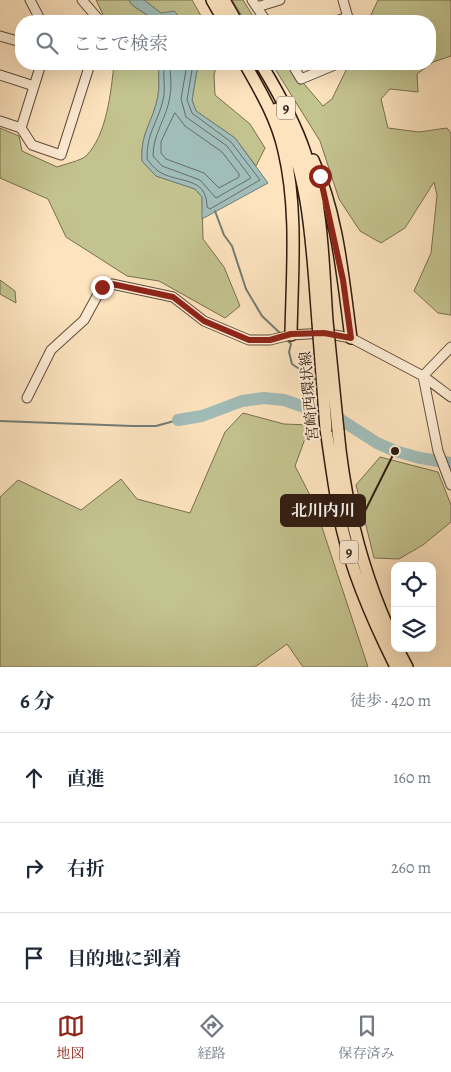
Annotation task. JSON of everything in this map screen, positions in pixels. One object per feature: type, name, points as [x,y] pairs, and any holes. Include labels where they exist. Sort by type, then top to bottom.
[{"type":"main road","points":[[249,70],[269,105],[284,151],[290,187],[293,229],[291,334]]},
{"type":"main road","name":"宮崎西環状線","points":[[254,70],[284,124],[303,177],[323,321]]},
{"type":"main road","name":"宮崎西環状線","points":[[264,70],[293,122],[306,154],[315,189],[319,222],[323,321],[343,529],[355,573],[377,628],[396,667]]},
{"type":"main road","points":[[306,154],[312,159],[328,201],[343,280],[351,338]]},
{"type":"main road","name":"宮崎西環状線","points":[[332,430],[353,527],[365,570],[391,633]]},
{"type":"main road","points":[[399,652],[407,667]]},
{"type":"street","points":[[30,0],[39,15]]},
{"type":"street","points":[[82,0],[95,15]]},
{"type":"street","points":[[262,15],[255,3],[280,0]]},
{"type":"street","points":[[343,0],[347,15]]},
{"type":"street","points":[[0,36],[15,40]]},
{"type":"street","points":[[21,128],[39,70]]},
{"type":"street","points":[[0,121],[21,128],[32,145],[60,155],[88,70]]},
{"type":"street","points":[[296,70],[301,79],[323,70]]},
{"type":"street","points":[[0,75],[34,86]]},
{"type":"street","points":[[27,398],[51,350],[84,320],[102,287],[112,284],[173,297],[204,321],[249,340],[270,340],[291,334],[324,333],[351,338],[423,376],[451,397]]},
{"type":"street","points":[[423,376],[451,346]]},
{"type":"street","points":[[423,376],[438,451],[450,481]]},
{"type":"green space","points":[[96,0],[129,0],[132,5],[147,15],[103,15]]},
{"type":"green space","points":[[144,0],[192,0],[201,15],[177,15],[161,13]]},
{"type":"green space","points":[[232,0],[243,0],[252,15],[241,15]]},
{"type":"green space","points":[[378,0],[451,0],[451,56],[436,61],[436,15],[371,15]]},
{"type":"green space","points":[[113,70],[159,70],[158,96],[143,142],[142,161],[156,176],[195,189],[202,197],[203,239],[224,267],[240,306],[225,318],[159,281],[127,276],[66,237],[48,199],[0,178],[0,128],[19,136],[22,151],[57,167],[83,158],[93,147],[103,125]]},
{"type":"green space","points":[[197,70],[215,70],[215,95],[250,124],[265,148],[256,166],[235,138],[196,111],[192,100]]},
{"type":"green space","points":[[276,70],[292,70],[323,106],[332,99],[346,70],[422,70],[417,74],[418,92],[390,89],[381,99],[388,128],[419,132],[447,128],[451,133],[451,315],[438,313],[414,291],[431,253],[437,195],[434,182],[405,228],[381,243],[360,231],[339,199],[320,141]]},
{"type":"green space","points":[[0,280],[15,291],[16,303],[0,294]]},
{"type":"green space","points":[[243,413],[284,424],[310,425],[295,466],[314,503],[368,667],[303,667],[287,644],[255,667],[0,667],[0,497],[18,480],[81,510],[121,479],[137,499],[190,513],[225,432]]},
{"type":"green space","points":[[380,457],[438,472],[451,505],[451,522],[423,545],[399,559],[374,558],[356,485]]},
{"type":"water","points":[[129,0],[144,0],[161,13],[174,11],[177,15],[147,15],[132,5]]},
{"type":"water","points":[[159,70],[197,70],[192,100],[196,111],[235,138],[268,183],[202,219],[202,197],[195,189],[156,176],[142,161],[143,142],[156,105],[159,88]]},
{"type":"waterway","points":[[215,211],[224,235],[232,246],[246,289],[262,316],[281,334]]},
{"type":"waterway","points":[[286,339],[291,344],[289,352],[292,364],[317,381]]},
{"type":"waterway","points":[[178,420],[202,416],[242,401],[264,398],[284,400],[310,409],[321,410],[335,416],[377,443],[395,451],[420,458],[451,463]]},
{"type":"waterway","points":[[0,421],[156,426],[178,420]]},
{"type":"place","name":"北川内川","points":[[395,451]]},
{"type":"route","points":[[102,287],[112,284],[173,297],[204,321],[249,340],[270,340],[291,334],[324,333],[351,338],[343,280],[328,201],[320,176]]}]
